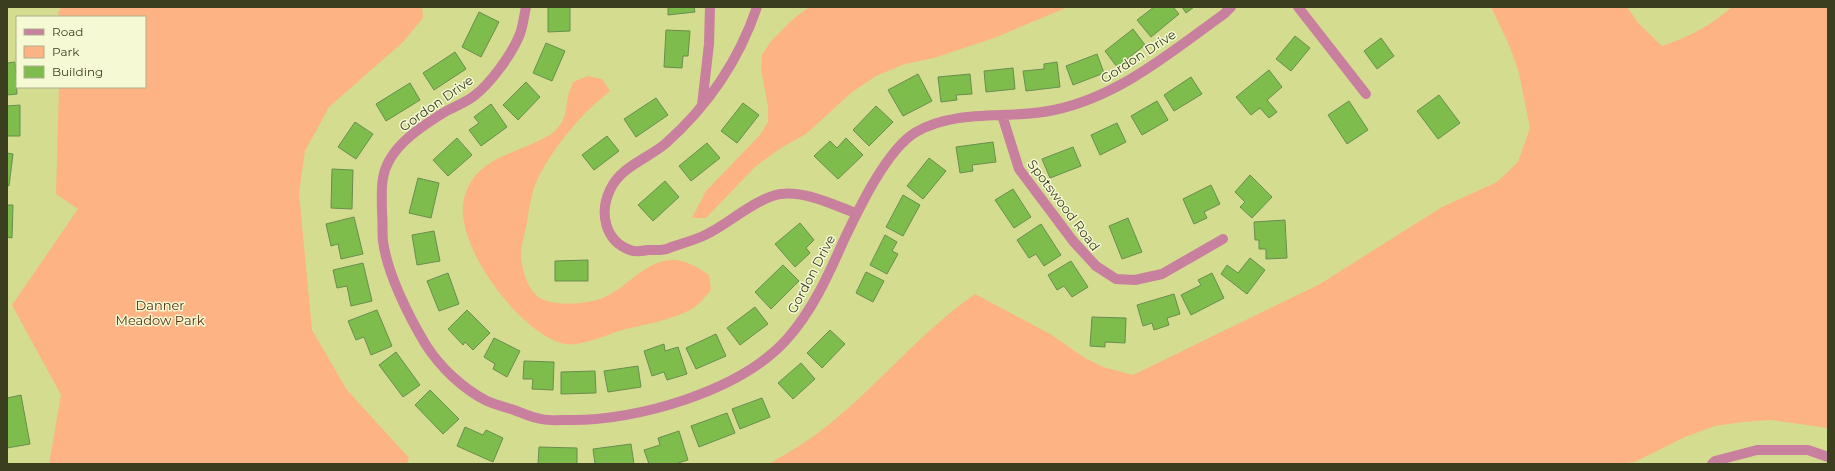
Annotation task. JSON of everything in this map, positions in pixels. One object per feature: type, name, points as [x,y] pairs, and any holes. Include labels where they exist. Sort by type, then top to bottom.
[{"type":"street","name":"Gordon Drive","points":[[526,7],[520,34],[501,67],[475,95],[443,113],[406,140],[387,162],[382,180],[384,244],[395,283],[410,318],[429,349],[444,368],[467,388],[487,401],[541,419],[589,420],[651,410],[697,395],[734,379],[754,368],[773,353],[802,320],[828,276],[856,213],[892,154],[905,140],[915,133],[929,125],[941,121],[1052,111],[1101,95],[1122,85],[1146,69],[1224,14],[1231,7]]},
{"type":"street","points":[[702,105],[709,44],[710,7]]},
{"type":"street","points":[[757,7],[735,59],[720,84],[686,123],[664,145],[622,173],[610,189],[604,207],[604,220],[609,233],[618,243],[631,251],[664,250],[708,234],[761,202],[780,194],[806,196],[856,213]]},
{"type":"street","points":[[1298,7],[1366,94]]},
{"type":"street","name":"Spotswood Road","points":[[1002,115],[1019,169],[1073,241],[1096,266],[1116,279],[1135,280],[1162,274],[1223,239]]},
{"type":"street","points":[[1712,464],[1716,461],[1757,450],[1808,450],[1828,457]]},
{"type":"green space","name":"Danner Meadow Park","points":[[61,7],[422,7],[423,18],[403,42],[329,107],[305,151],[299,193],[312,330],[347,390],[409,458],[407,464],[49,464],[61,395],[12,305],[78,209],[56,194],[59,88],[146,88],[146,16],[59,16],[58,13]]},
{"type":"green space","points":[[809,7],[1068,7],[994,38],[934,58],[905,64],[876,76],[852,92],[806,134],[781,148],[756,166],[706,218],[692,218],[706,191],[760,135],[768,122],[768,107],[761,69],[762,55],[771,41],[793,19]]},
{"type":"green space","points":[[1491,7],[1627,7],[1639,24],[1662,46],[1699,30],[1732,7],[1828,7],[1828,428],[1771,420],[1715,426],[1685,437],[1635,462],[1618,464],[769,464],[825,428],[868,390],[920,340],[956,308],[975,294],[1050,334],[1085,358],[1103,367],[1133,375],[1320,284],[1442,207],[1497,182],[1518,162],[1530,128],[1519,73],[1510,47]]},
{"type":"green space","points":[[588,76],[602,79],[610,91],[589,109],[570,130],[553,152],[534,187],[521,252],[527,282],[536,295],[541,299],[565,304],[591,301],[606,297],[638,274],[655,264],[664,261],[676,260],[699,268],[709,275],[711,290],[693,308],[675,316],[626,329],[588,342],[565,344],[548,337],[529,324],[511,306],[494,285],[480,263],[469,240],[463,218],[464,199],[468,187],[475,176],[483,168],[502,156],[536,142],[555,131],[564,118],[568,94],[573,82]]},
{"type":"building","points":[[548,7],[570,7],[570,31],[548,32]]},
{"type":"building","points":[[668,7],[694,7],[695,12],[668,15]]},
{"type":"building","points":[[1154,7],[1173,7],[1179,14],[1151,37],[1137,20]]},
{"type":"building","points":[[1182,7],[1194,7],[1186,13]]},
{"type":"building","points":[[479,12],[499,22],[481,57],[462,47]]},
{"type":"building","points":[[1133,29],[1145,45],[1117,67],[1105,51]]},
{"type":"building","points":[[666,30],[690,31],[688,56],[683,56],[682,68],[664,67]]},
{"type":"building","points":[[1295,36],[1310,48],[1291,71],[1276,59]]},
{"type":"building","points":[[1381,38],[1394,56],[1377,69],[1364,51]]},
{"type":"building","points":[[546,43],[565,51],[552,81],[533,73]]},
{"type":"building","points":[[455,52],[466,69],[434,90],[423,73]]},
{"type":"building","points":[[1097,54],[1104,73],[1073,85],[1066,66]]},
{"type":"building","points":[[15,62],[17,94],[7,95],[7,63]]},
{"type":"building","points":[[1057,62],[1060,87],[1026,91],[1023,71],[1044,69],[1044,64]]},
{"type":"building","points":[[1013,68],[1015,89],[986,92],[984,71]]},
{"type":"building","points":[[1269,70],[1282,87],[1267,100],[1277,112],[1269,118],[1260,108],[1251,115],[1236,97]]},
{"type":"building","points":[[918,74],[932,101],[903,116],[888,90]]},
{"type":"building","points":[[970,74],[972,94],[956,95],[957,100],[941,102],[938,77]]},
{"type":"building","points":[[1191,77],[1202,94],[1174,111],[1164,95]]},
{"type":"building","points":[[526,82],[540,97],[518,120],[503,105]]},
{"type":"building","points":[[410,83],[420,100],[386,121],[376,104]]},
{"type":"building","points":[[1439,95],[1460,123],[1438,139],[1417,111]]},
{"type":"building","points":[[656,98],[668,115],[636,137],[624,119]]},
{"type":"building","points":[[1157,101],[1168,120],[1142,135],[1131,116]]},
{"type":"building","points":[[1349,101],[1368,130],[1347,144],[1328,115]]},
{"type":"building","points":[[743,103],[759,115],[737,143],[721,131]]},
{"type":"building","points":[[491,104],[507,127],[481,146],[469,130],[479,123],[474,117]]},
{"type":"building","points":[[20,105],[20,136],[7,136],[7,106]]},
{"type":"building","points":[[876,106],[893,122],[869,146],[853,130]]},
{"type":"building","points":[[355,122],[373,134],[356,159],[338,147]]},
{"type":"building","points":[[1117,123],[1126,142],[1100,155],[1091,135]]},
{"type":"building","points":[[607,136],[619,151],[594,170],[582,155]]},
{"type":"building","points":[[457,138],[472,155],[448,176],[433,160]]},
{"type":"building","points":[[846,138],[863,155],[838,179],[814,156],[830,141],[837,148]]},
{"type":"building","points":[[993,142],[996,162],[972,165],[973,171],[960,173],[956,147]]},
{"type":"building","points":[[707,143],[720,158],[691,181],[679,166]]},
{"type":"building","points":[[1073,147],[1081,166],[1050,178],[1042,159]]},
{"type":"building","points":[[7,153],[13,154],[9,186],[7,185]]},
{"type":"building","points":[[929,158],[946,171],[923,199],[907,186]]},
{"type":"building","points":[[332,169],[353,170],[352,209],[331,208]]},
{"type":"building","points":[[1250,175],[1272,197],[1252,218],[1240,207],[1245,202],[1235,192]]},
{"type":"building","points":[[418,178],[439,183],[431,218],[409,213]]},
{"type":"building","points":[[665,181],[679,197],[653,221],[638,205]]},
{"type":"building","points":[[1211,185],[1220,204],[1204,212],[1207,218],[1194,224],[1183,199]]},
{"type":"building","points":[[1013,189],[1031,217],[1014,228],[995,200]]},
{"type":"building","points":[[903,195],[920,205],[903,236],[886,227]]},
{"type":"building","points":[[7,205],[13,205],[12,238],[7,237]]},
{"type":"building","points":[[354,217],[363,254],[341,259],[338,244],[331,246],[326,224]]},
{"type":"building","points":[[1128,218],[1142,252],[1122,259],[1109,226]]},
{"type":"building","points":[[1285,220],[1287,258],[1266,259],[1266,249],[1259,249],[1259,240],[1255,240],[1254,222]]},
{"type":"building","points":[[800,223],[814,240],[806,248],[810,253],[795,267],[775,244]]},
{"type":"building","points":[[1041,224],[1061,255],[1044,266],[1036,254],[1029,258],[1017,240]]},
{"type":"building","points":[[434,231],[440,261],[417,265],[412,235]]},
{"type":"building","points":[[885,235],[897,242],[892,251],[898,254],[887,274],[870,265]]},
{"type":"building","points":[[1250,258],[1265,270],[1247,294],[1221,274],[1227,265],[1238,273]]},
{"type":"building","points":[[588,260],[588,281],[555,281],[555,261]]},
{"type":"building","points":[[1071,261],[1088,287],[1072,297],[1064,286],[1057,290],[1048,275]]},
{"type":"building","points":[[363,263],[372,301],[351,306],[347,286],[337,288],[333,270]]},
{"type":"building","points":[[783,265],[799,281],[771,309],[755,292]]},
{"type":"building","points":[[866,272],[884,281],[873,302],[856,293]]},
{"type":"building","points":[[448,273],[459,304],[439,311],[427,281]]},
{"type":"building","points":[[1212,273],[1224,298],[1191,315],[1181,295],[1201,285],[1198,280]]},
{"type":"building","points":[[1174,294],[1180,314],[1167,318],[1169,325],[1154,330],[1152,323],[1143,326],[1137,305]]},
{"type":"building","points":[[755,307],[768,324],[740,345],[727,328]]},
{"type":"building","points":[[377,310],[392,346],[371,355],[364,337],[356,340],[348,321]]},
{"type":"building","points":[[467,310],[490,333],[473,350],[465,342],[463,345],[448,329]]},
{"type":"building","points":[[1092,317],[1126,318],[1125,343],[1105,342],[1105,347],[1090,346]]},
{"type":"building","points":[[830,330],[845,344],[822,368],[807,353]]},
{"type":"building","points":[[716,334],[726,356],[696,369],[686,348]]},
{"type":"building","points":[[494,338],[520,351],[507,377],[493,369],[495,364],[484,357]]},
{"type":"building","points":[[664,344],[665,351],[678,347],[687,374],[667,380],[664,372],[652,376],[644,351]]},
{"type":"building","points":[[396,352],[420,385],[403,397],[379,365]]},
{"type":"building","points":[[524,361],[554,362],[553,390],[532,389],[533,379],[523,379]]},
{"type":"building","points":[[801,363],[815,379],[793,399],[778,383]]},
{"type":"building","points":[[638,366],[641,387],[608,392],[604,371]]},
{"type":"building","points":[[595,371],[596,393],[561,394],[561,372]]},
{"type":"building","points":[[430,390],[459,419],[443,434],[415,405]]},
{"type":"building","points":[[21,395],[30,444],[7,448],[7,398]]},
{"type":"building","points":[[762,398],[770,417],[740,429],[732,409]]},
{"type":"building","points":[[727,413],[735,433],[699,447],[691,426]]},
{"type":"building","points":[[465,427],[483,435],[486,430],[503,438],[493,462],[457,446]]},
{"type":"building","points":[[679,431],[688,460],[678,464],[649,464],[644,450],[660,445],[658,438]]},
{"type":"building","points":[[631,444],[634,464],[595,464],[593,449]]},
{"type":"building","points":[[539,447],[577,448],[577,464],[538,464]]}]
